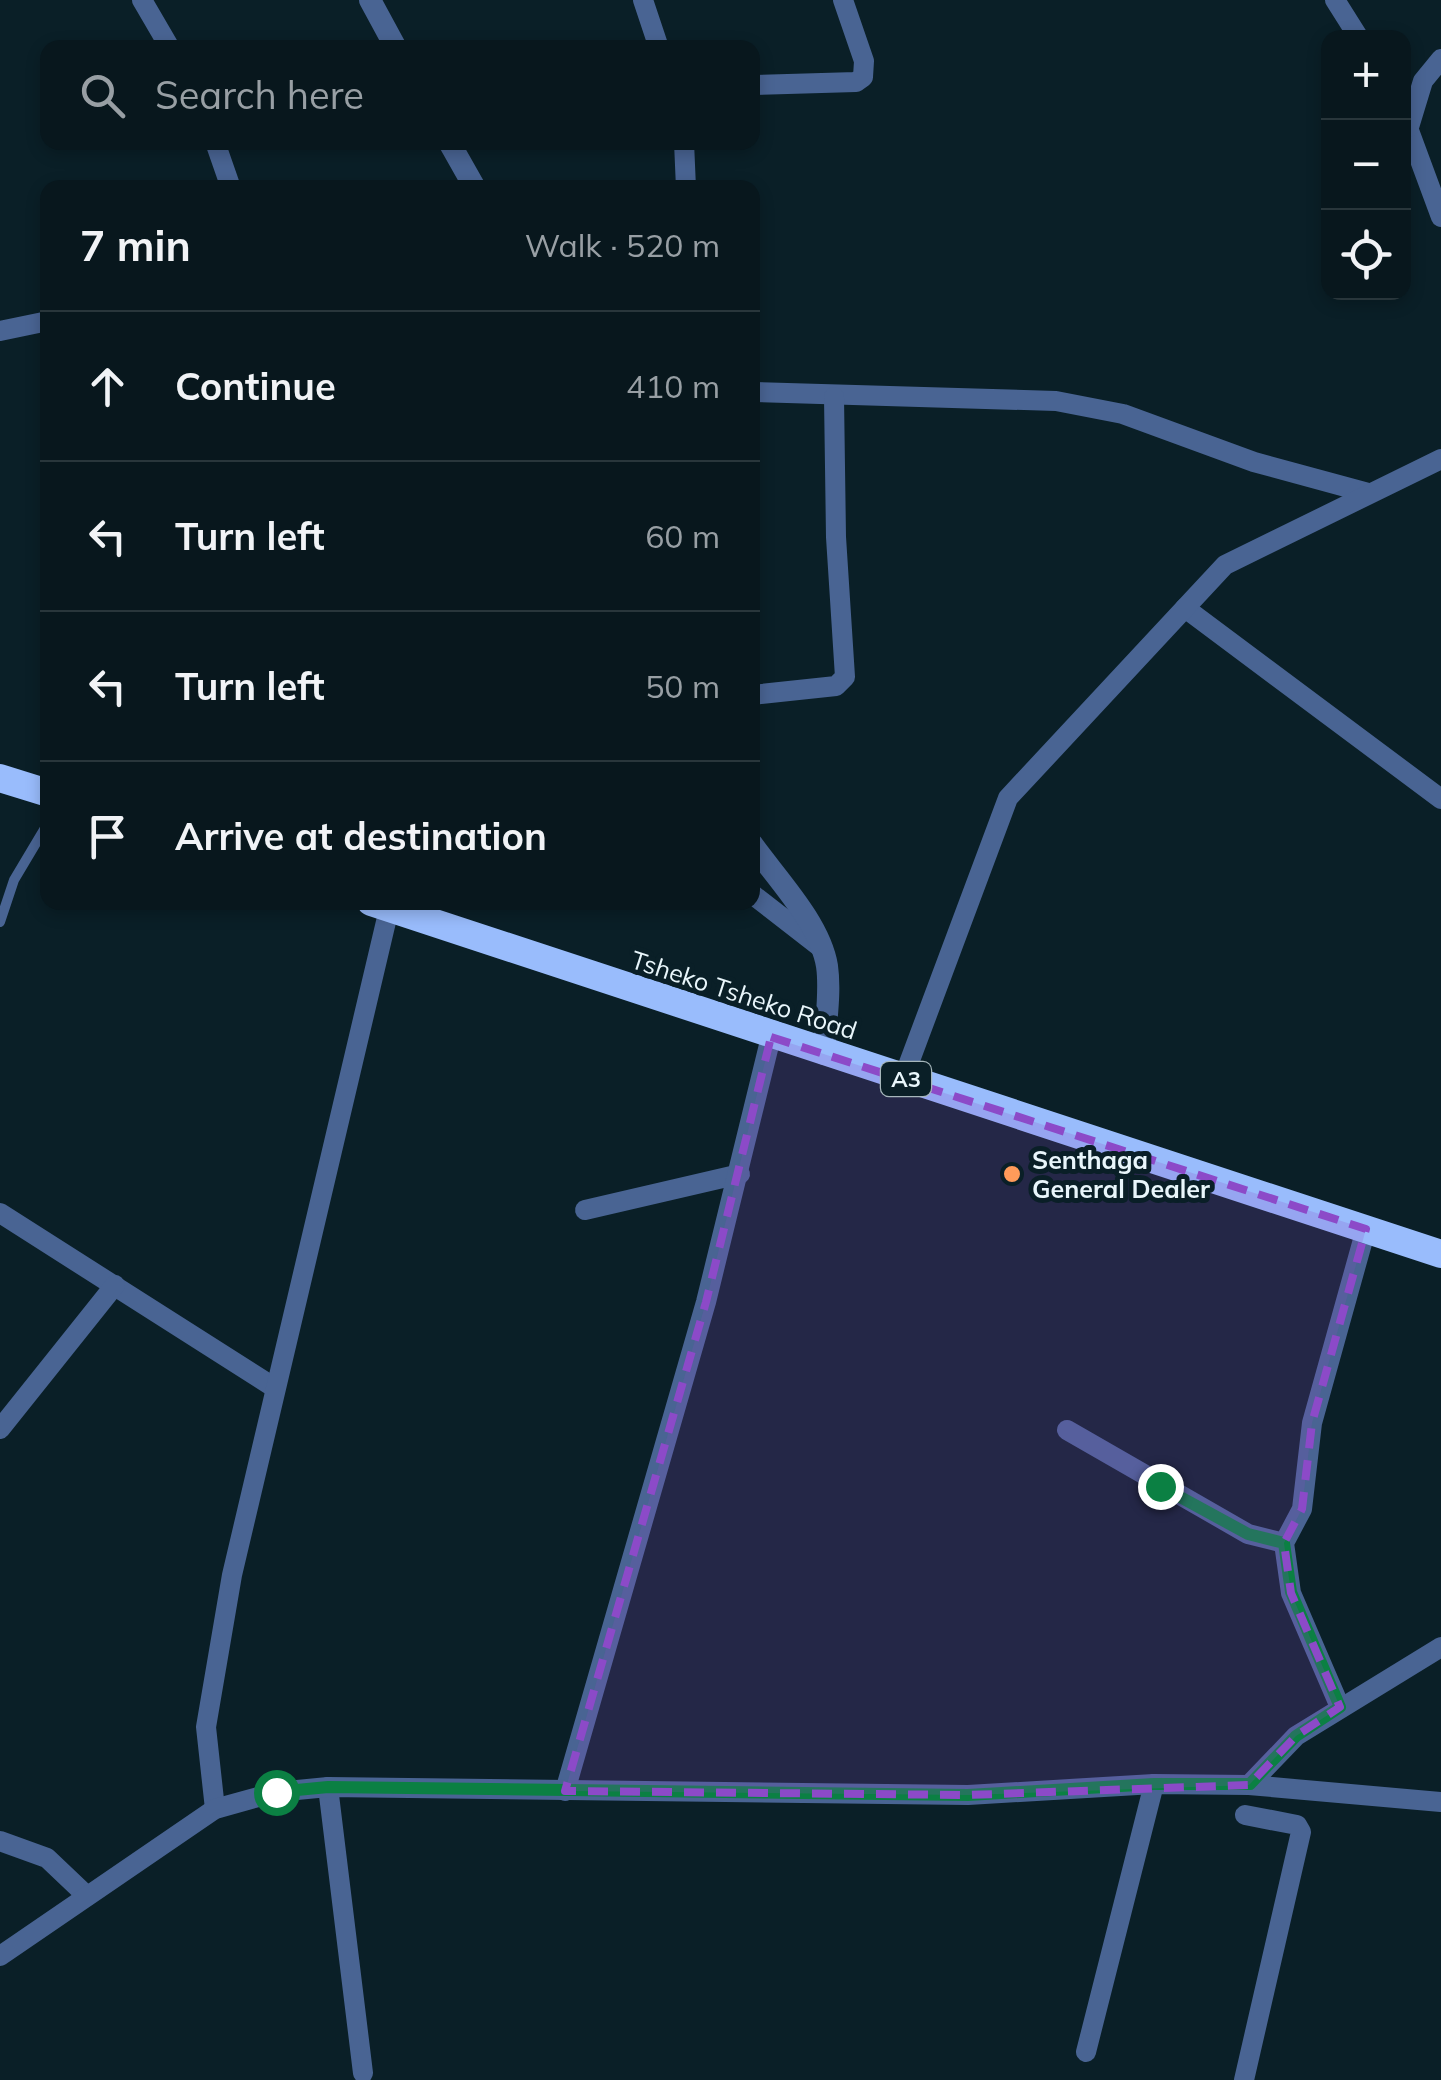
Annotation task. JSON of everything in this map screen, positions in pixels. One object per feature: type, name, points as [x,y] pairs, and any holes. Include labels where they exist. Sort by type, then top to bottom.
[{"type":"highway","points":[[0,778],[40,790]]},
{"type":"highway","name":"Tsheko Tsheko Road","points":[[392,910],[1441,1254]]},
{"type":"street","points":[[142,0],[165,40]]},
{"type":"street","points":[[370,0],[392,40]]},
{"type":"street","points":[[643,0],[656,40]]},
{"type":"street","points":[[760,85],[856,82],[863,76],[864,61],[844,0]]},
{"type":"street","points":[[1336,0],[1354,30]]},
{"type":"street","points":[[1407,120],[1424,81],[1441,59]]},
{"type":"street","points":[[1411,136],[1441,217]]},
{"type":"street","points":[[218,150],[228,180]]},
{"type":"street","points":[[453,150],[470,180]]},
{"type":"street","points":[[684,150],[686,180]]},
{"type":"street","points":[[0,330],[40,322]]},
{"type":"street","points":[[760,392],[1056,400],[1124,414],[1254,462],[1368,493]]},
{"type":"street","points":[[760,694],[836,686],[845,677],[836,537],[834,397]]},
{"type":"street","points":[[904,1078],[1000,810],[1230,562],[1441,460]]},
{"type":"street","points":[[1185,608],[1441,799]]},
{"type":"street","points":[[760,856],[819,946],[827,968],[824,1054]]},
{"type":"street","points":[[760,900],[819,946]]},
{"type":"street","points":[[215,1809],[206,1727],[232,1575],[379,910]]},
{"type":"street","points":[[565,1790],[740,1174],[771,1037]]},
{"type":"street","points":[[585,1210],[740,1174]]},
{"type":"street","points":[[0,1213],[275,1388]]},
{"type":"street","points":[[1340,1707],[1291,1592],[1284,1543],[1302,1509],[1318,1396],[1366,1229]]},
{"type":"street","points":[[0,1429],[115,1285]]},
{"type":"street","points":[[1067,1430],[1248,1534],[1284,1543]]},
{"type":"street","points":[[1250,1784],[1296,1736],[1441,1648]]},
{"type":"street","points":[[1086,2052],[1154,1784]]},
{"type":"street","points":[[0,1956],[215,1809],[276,1792],[328,1787],[968,1795],[1154,1784],[1250,1784],[1441,1802]]},
{"type":"street","points":[[328,1787],[363,2073]]},
{"type":"street","points":[[1244,1815],[1297,1825],[1301,1832],[1244,2080]]},
{"type":"street","points":[[0,1841],[47,1858],[87,1896]]},
{"type":"lane","points":[[0,922],[14,880],[40,836]]},
{"type":"highlighted area","points":[[771,1037],[1366,1229],[1312,1423],[1302,1509],[1284,1543],[1291,1593],[1340,1707],[1296,1736],[1249,1785],[968,1795],[565,1791],[706,1302]]},
{"type":"place","name":"Senthaga General Dealer","points":[[1012,1174]]},
{"type":"route","points":[[276,1792],[328,1787],[968,1795],[1154,1784],[1250,1784],[1296,1736],[1340,1707],[1291,1592],[1285,1572],[1284,1543],[1248,1534],[1160,1486]]}]
